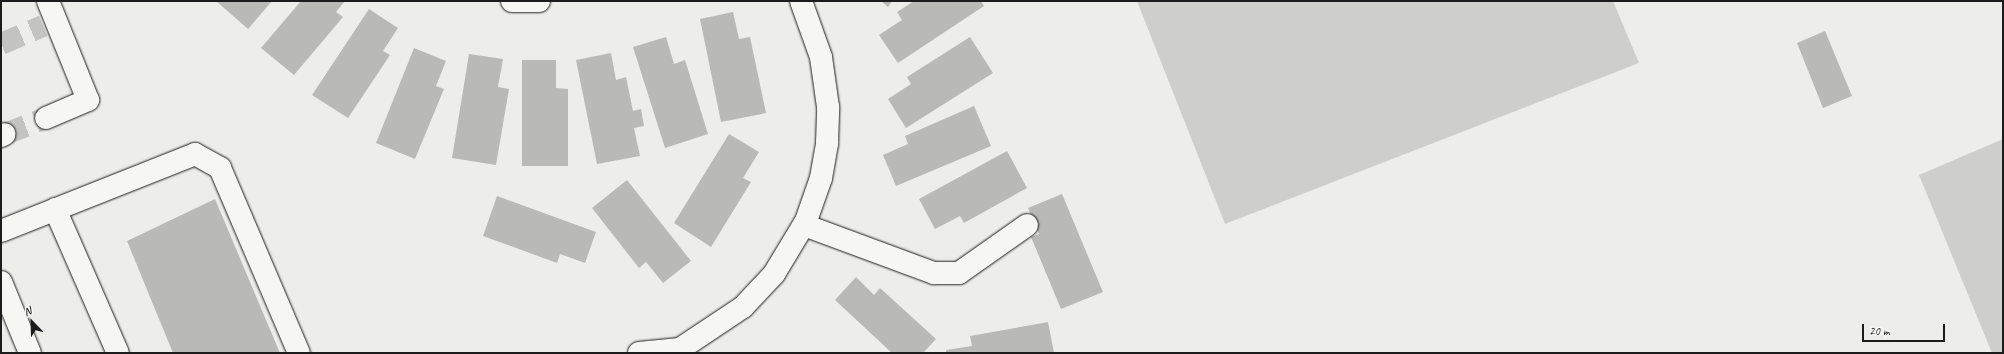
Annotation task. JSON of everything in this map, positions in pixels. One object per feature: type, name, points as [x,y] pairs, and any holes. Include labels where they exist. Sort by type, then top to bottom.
[{"type":"street","points":[[46,118],[88,100],[50,24],[48,1]]},
{"type":"street","points":[[512,1],[539,1]]},
{"type":"street","points":[[639,353],[680,349],[743,307],[774,274],[804,225],[821,178],[827,143],[828,107],[821,57],[802,1]]},
{"type":"street","points":[[1,231],[195,154],[220,168],[299,353]]},
{"type":"street","points":[[56,210],[118,353]]},
{"type":"street","points":[[804,225],[934,273],[959,273],[1027,224]]},
{"type":"street","points":[[1,282],[30,353]]},
{"type":"shaded area","points":[[1137,1],[1613,1],[1639,63],[1225,224]]},
{"type":"shaded area","points":[[2003,139],[2003,353],[1992,353],[1919,175]]},
{"type":"building","points":[[216,1],[272,1],[248,29]]},
{"type":"building","points":[[301,1],[345,1],[336,12],[343,17],[294,75],[261,48]]},
{"type":"building","points":[[881,1],[892,1],[888,7]]},
{"type":"building","points":[[914,1],[981,1],[984,6],[898,63],[879,35],[902,20],[897,12]]},
{"type":"building","points":[[369,9],[398,28],[383,51],[390,55],[348,118],[312,95]]},
{"type":"building","points":[[733,12],[739,39],[750,37],[766,113],[721,122],[700,19]]},
{"type":"building","points":[[1825,31],[1852,96],[1823,108],[1797,43]]},
{"type":"building","points":[[666,37],[674,64],[685,60],[708,134],[665,148],[633,47]]},
{"type":"building","points":[[970,37],[993,73],[906,128],[888,99],[911,84],[907,77]]},
{"type":"building","points":[[414,48],[446,61],[436,86],[444,89],[415,159],[376,143]]},
{"type":"building","points":[[611,53],[616,80],[626,77],[633,111],[641,109],[644,126],[634,128],[640,156],[597,164],[576,60]]},
{"type":"building","points":[[469,54],[503,59],[498,87],[509,89],[496,165],[452,158]]},
{"type":"building","points":[[522,60],[556,60],[556,88],[568,89],[568,166],[522,166]]},
{"type":"building","points":[[974,106],[991,146],[896,186],[883,155],[908,144],[905,136]]},
{"type":"building","points":[[729,134],[759,152],[743,178],[751,182],[711,247],[674,223]]},
{"type":"building","points":[[1007,151],[1027,188],[964,223],[960,216],[935,229],[919,199]]},
{"type":"building","points":[[627,180],[691,261],[663,283],[646,262],[639,268],[592,208]]},
{"type":"building","points":[[1062,194],[1103,292],[1061,309],[1031,237],[1039,234],[1028,208]]},
{"type":"building","points":[[497,196],[596,232],[585,263],[560,254],[557,263],[483,236]]},
{"type":"building","points":[[215,199],[280,353],[173,353],[127,241]]},
{"type":"building","points":[[856,277],[874,295],[880,288],[936,339],[923,353],[892,353],[835,300]]},
{"type":"building","points":[[1048,322],[1054,353],[946,353],[946,350],[972,346],[970,336]]},
{"type":"tunnel","points":[[1,44],[43,26]]},
{"type":"tunnel","points":[[5,134],[46,118]]}]
